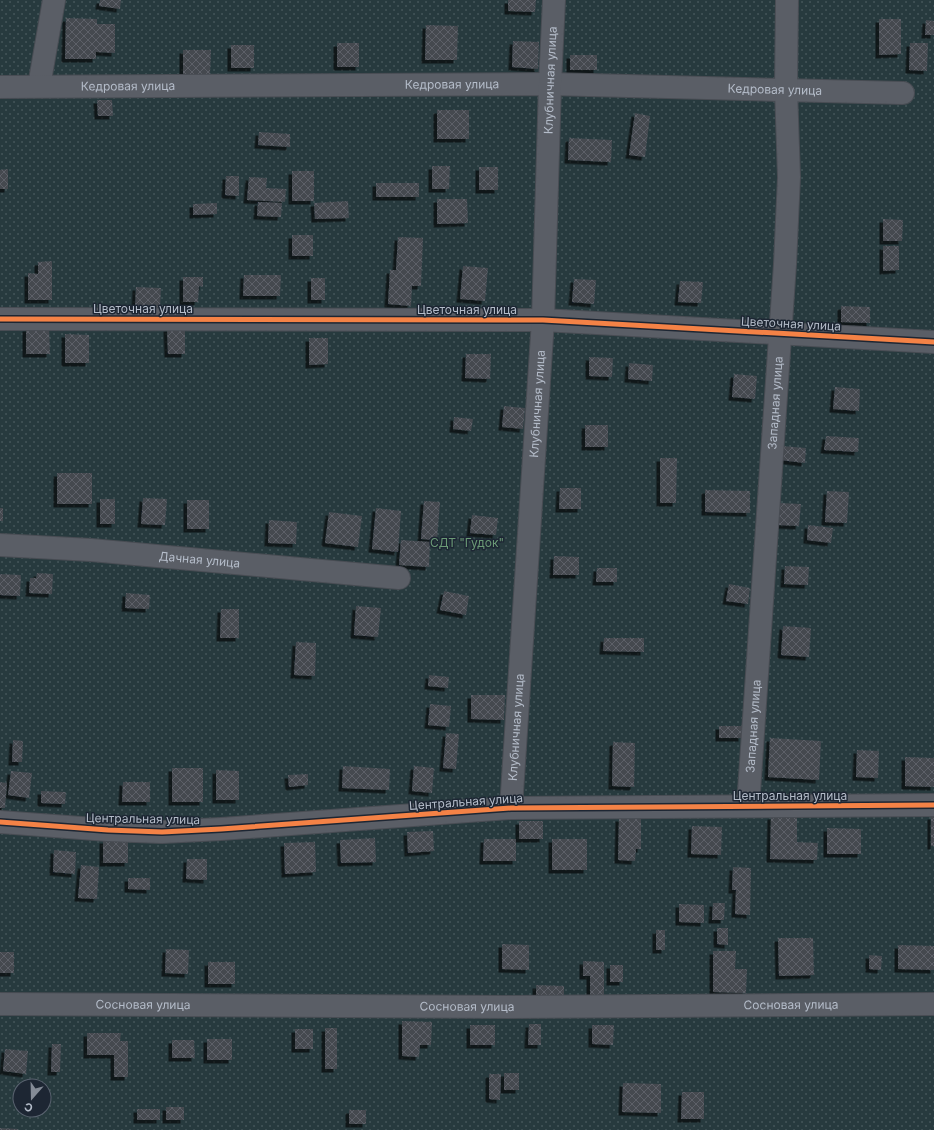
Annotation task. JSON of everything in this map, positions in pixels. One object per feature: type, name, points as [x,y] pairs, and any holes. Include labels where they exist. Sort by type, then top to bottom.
[{"type":"street","points":[[39,86],[54,0]]},
{"type":"street","name":"Клубничная улица","points":[[511,808],[543,320],[554,0]]},
{"type":"street","name":"Западная улица","points":[[748,806],[780,334],[789,177],[786,89],[787,0]]},
{"type":"street","name":"Кедровая улица","points":[[0,87],[550,84],[903,93]]},
{"type":"street","name":"Цветочная улица","points":[[0,319],[543,320],[934,342]]},
{"type":"street","name":"Дачная улица","points":[[0,545],[91,550],[399,578]]},
{"type":"street","name":"Центральная улица","points":[[0,822],[108,830],[162,832],[511,808],[934,805]]},
{"type":"street","name":"Сосновая улица","points":[[0,1004],[515,1007],[934,1004]]},
{"type":"green space","name":"СДТ \"Гудок\"","points":[[0,0],[934,0],[934,1130],[0,1130]]},
{"type":"building","points":[[100,0],[121,0],[120,9],[99,6]]},
{"type":"building","points":[[508,0],[536,0],[535,12],[508,11]]},
{"type":"building","points":[[66,18],[97,19],[97,24],[115,24],[115,53],[96,52],[96,59],[65,59]]},
{"type":"building","points":[[879,19],[901,19],[901,54],[879,55]]},
{"type":"building","points":[[926,20],[934,21],[934,35],[925,35]]},
{"type":"building","points":[[426,25],[458,26],[457,60],[425,60]]},
{"type":"building","points":[[513,41],[539,42],[538,69],[512,67]]},
{"type":"building","points":[[337,43],[359,43],[359,67],[337,67]]},
{"type":"building","points":[[910,43],[928,43],[927,71],[909,70]]},
{"type":"building","points":[[231,45],[254,45],[254,68],[231,68]]},
{"type":"building","points":[[183,50],[211,50],[210,74],[183,74]]},
{"type":"building","points":[[570,55],[597,55],[597,70],[570,70]]},
{"type":"building","points":[[97,100],[112,100],[113,116],[98,116]]},
{"type":"building","points":[[437,110],[469,110],[469,139],[437,139]]},
{"type":"building","points":[[635,113],[650,116],[645,157],[629,155]]},
{"type":"building","points":[[259,132],[290,134],[290,147],[258,145]]},
{"type":"building","points":[[569,138],[612,140],[611,162],[568,160]]},
{"type":"building","points":[[432,166],[450,166],[449,189],[432,189]]},
{"type":"building","points":[[479,167],[498,167],[498,190],[479,190]]},
{"type":"building","points":[[8,169],[8,189],[0,189],[0,170]]},
{"type":"building","points":[[292,171],[314,171],[314,201],[292,201]]},
{"type":"building","points":[[226,176],[239,176],[239,196],[225,195]]},
{"type":"building","points":[[249,177],[267,178],[266,188],[286,189],[285,202],[247,200]]},
{"type":"building","points":[[376,183],[419,183],[419,197],[376,197]]},
{"type":"building","points":[[437,199],[467,199],[468,223],[437,224]]},
{"type":"building","points":[[348,201],[349,218],[315,219],[314,203]]},
{"type":"building","points":[[258,202],[282,203],[281,217],[257,216]]},
{"type":"building","points":[[217,203],[217,214],[193,215],[193,204]]},
{"type":"building","points":[[883,219],[903,220],[902,241],[883,241]]},
{"type":"building","points":[[292,235],[313,235],[313,256],[292,256]]},
{"type":"building","points":[[398,237],[423,238],[421,286],[412,286],[411,306],[388,304],[390,270],[396,270]]},
{"type":"building","points":[[883,246],[899,246],[899,270],[883,271]]},
{"type":"building","points":[[52,261],[52,300],[28,300],[28,273],[38,274],[38,262]]},
{"type":"building","points":[[463,266],[488,268],[485,301],[460,299]]},
{"type":"building","points":[[244,275],[281,275],[280,296],[243,296]]},
{"type":"building","points":[[183,277],[203,277],[203,287],[199,286],[198,302],[183,302]]},
{"type":"building","points":[[311,278],[325,278],[325,300],[311,300]]},
{"type":"building","points":[[574,279],[596,280],[594,304],[572,302]]},
{"type":"building","points":[[680,281],[703,282],[701,303],[678,302]]},
{"type":"building","points":[[136,287],[161,288],[160,308],[135,308]]},
{"type":"building","points":[[841,306],[870,307],[870,323],[841,322]]},
{"type":"building","points":[[49,327],[50,354],[26,354],[26,328]]},
{"type":"building","points":[[185,327],[185,354],[168,354],[167,328]]},
{"type":"building","points":[[65,334],[89,335],[89,363],[65,363]]},
{"type":"building","points":[[309,338],[328,338],[328,364],[309,365]]},
{"type":"building","points":[[466,354],[491,354],[490,379],[465,378]]},
{"type":"building","points":[[589,357],[613,358],[612,377],[589,376]]},
{"type":"building","points":[[629,363],[653,365],[652,381],[628,379]]},
{"type":"building","points":[[734,374],[757,376],[755,399],[732,397]]},
{"type":"building","points":[[835,387],[860,389],[859,411],[833,409]]},
{"type":"building","points":[[504,406],[525,408],[523,429],[502,427]]},
{"type":"building","points":[[454,417],[473,419],[471,431],[453,429]]},
{"type":"building","points":[[585,425],[608,425],[608,447],[585,447]]},
{"type":"building","points":[[826,436],[859,438],[858,452],[824,450]]},
{"type":"building","points":[[782,446],[806,448],[805,463],[780,460]]},
{"type":"building","points":[[660,458],[677,458],[676,503],[660,503]]},
{"type":"building","points":[[57,473],[92,473],[92,504],[57,504]]},
{"type":"building","points":[[560,488],[581,488],[581,509],[559,509]]},
{"type":"building","points":[[705,490],[750,491],[750,513],[705,512]]},
{"type":"building","points":[[827,491],[849,492],[847,523],[825,522]]},
{"type":"building","points":[[143,498],[167,499],[165,525],[141,524]]},
{"type":"building","points":[[100,499],[115,499],[115,524],[100,524]]},
{"type":"building","points":[[187,500],[209,500],[209,529],[187,529]]},
{"type":"building","points":[[424,501],[440,502],[437,540],[421,539]]},
{"type":"building","points":[[780,503],[801,504],[799,526],[778,525]]},
{"type":"building","points":[[0,508],[3,508],[3,521],[0,521]]},
{"type":"building","points":[[376,508],[401,511],[398,552],[372,549]]},
{"type":"building","points":[[329,512],[362,516],[358,547],[325,543]]},
{"type":"building","points":[[472,515],[498,518],[496,535],[470,533]]},
{"type":"building","points":[[269,520],[297,522],[296,544],[268,543]]},
{"type":"building","points":[[808,525],[833,528],[831,543],[807,540]]},
{"type":"building","points":[[401,540],[430,542],[429,567],[399,565]]},
{"type":"building","points":[[554,556],[579,557],[579,575],[553,575]]},
{"type":"building","points":[[785,566],[809,567],[808,585],[784,584]]},
{"type":"building","points":[[597,568],[617,568],[617,582],[596,582]]},
{"type":"building","points":[[37,573],[53,574],[52,594],[29,593],[30,578],[36,578]]},
{"type":"building","points":[[0,574],[21,575],[20,596],[0,595]]},
{"type":"building","points":[[729,584],[750,588],[748,604],[726,601]]},
{"type":"building","points":[[444,591],[469,596],[466,615],[440,610]]},
{"type":"building","points":[[126,593],[150,595],[149,609],[125,608]]},
{"type":"building","points":[[356,606],[381,608],[378,637],[354,635]]},
{"type":"building","points":[[221,609],[239,609],[239,638],[220,638]]},
{"type":"building","points":[[783,626],[811,628],[809,657],[781,655]]},
{"type":"building","points":[[604,638],[644,638],[644,652],[603,651]]},
{"type":"building","points":[[296,642],[316,643],[315,676],[294,675]]},
{"type":"building","points":[[429,675],[449,677],[448,688],[428,686]]},
{"type":"building","points":[[471,695],[505,695],[504,720],[471,719]]},
{"type":"building","points":[[430,704],[451,706],[449,727],[428,725]]},
{"type":"building","points":[[719,726],[742,726],[742,738],[719,738]]},
{"type":"building","points":[[446,733],[459,734],[456,769],[443,768]]},
{"type":"building","points":[[770,738],[821,741],[819,780],[768,777]]},
{"type":"building","points":[[13,740],[23,741],[22,762],[12,762]]},
{"type":"building","points":[[613,742],[635,743],[634,787],[612,786]]},
{"type":"building","points":[[857,750],[879,751],[878,778],[856,777]]},
{"type":"building","points":[[905,757],[934,758],[934,787],[905,786]]},
{"type":"building","points":[[343,766],[390,769],[389,790],[342,788]]},
{"type":"building","points":[[414,766],[434,768],[432,793],[412,791]]},
{"type":"building","points":[[172,768],[203,768],[203,802],[172,802]]},
{"type":"building","points":[[216,770],[239,771],[239,800],[216,800]]},
{"type":"building","points":[[11,771],[32,773],[29,798],[8,795]]},
{"type":"building","points":[[308,774],[308,785],[289,787],[288,775]]},
{"type":"building","points":[[0,782],[7,783],[5,808],[0,808]]},
{"type":"building","points":[[123,782],[150,782],[150,802],[122,802]]},
{"type":"building","points":[[41,791],[66,792],[65,804],[41,803]]},
{"type":"building","points":[[771,816],[797,817],[797,842],[818,843],[817,860],[770,859]]},
{"type":"building","points":[[931,816],[934,816],[934,846],[931,846]]},
{"type":"building","points":[[619,818],[641,819],[641,849],[636,849],[635,861],[618,860]]},
{"type":"building","points":[[519,821],[543,821],[543,839],[519,839]]},
{"type":"building","points":[[692,826],[722,827],[721,855],[691,854]]},
{"type":"building","points":[[827,828],[861,829],[861,854],[827,854]]},
{"type":"building","points":[[433,831],[434,851],[408,853],[407,832]]},
{"type":"building","points":[[375,838],[376,862],[341,863],[340,840]]},
{"type":"building","points":[[484,839],[516,839],[516,861],[483,861]]},
{"type":"building","points":[[552,839],[587,839],[587,870],[552,870]]},
{"type":"building","points":[[103,840],[128,840],[128,863],[103,863]]},
{"type":"building","points":[[315,842],[316,872],[285,874],[284,843]]},
{"type":"building","points":[[54,850],[76,852],[75,874],[53,872]]},
{"type":"building","points":[[187,859],[207,859],[207,880],[186,879]]},
{"type":"building","points":[[81,865],[99,867],[97,899],[78,898]]},
{"type":"building","points":[[733,867],[751,868],[750,915],[735,914],[736,890],[732,890]]},
{"type":"building","points":[[128,878],[150,878],[150,890],[128,889]]},
{"type":"building","points":[[713,903],[725,903],[724,920],[712,920]]},
{"type":"building","points":[[679,904],[704,905],[704,923],[679,922]]},
{"type":"building","points":[[717,928],[728,928],[728,945],[717,944]]},
{"type":"building","points":[[656,930],[665,930],[665,950],[656,950]]},
{"type":"building","points":[[778,938],[813,938],[814,975],[779,976]]},
{"type":"building","points":[[502,944],[529,945],[529,970],[502,969]]},
{"type":"building","points":[[898,945],[934,946],[934,970],[898,969]]},
{"type":"building","points":[[166,949],[189,950],[188,974],[165,973]]},
{"type":"building","points":[[713,951],[736,951],[735,969],[747,969],[746,993],[713,992]]},
{"type":"building","points":[[0,952],[14,952],[14,973],[0,973]]},
{"type":"building","points":[[869,955],[882,956],[881,970],[869,969]]},
{"type":"building","points":[[583,961],[604,962],[604,996],[590,996],[590,976],[583,976]]},
{"type":"building","points":[[208,962],[235,962],[235,984],[208,984]]},
{"type":"building","points":[[610,965],[623,965],[623,982],[610,982]]},
{"type":"building","points":[[536,985],[564,986],[564,1000],[536,999]]},
{"type":"building","points":[[402,1021],[432,1022],[431,1045],[420,1045],[419,1057],[402,1056]]},
{"type":"building","points":[[529,1024],[541,1024],[541,1045],[528,1045]]},
{"type":"building","points":[[470,1025],[495,1025],[495,1045],[470,1045]]},
{"type":"building","points":[[592,1025],[614,1025],[613,1045],[592,1044]]},
{"type":"building","points":[[325,1028],[337,1028],[337,1069],[325,1069]]},
{"type":"building","points":[[295,1029],[313,1029],[313,1049],[295,1049]]},
{"type":"building","points":[[87,1033],[121,1033],[120,1041],[128,1041],[128,1077],[114,1077],[114,1055],[87,1055]]},
{"type":"building","points":[[207,1039],[232,1039],[232,1060],[207,1060]]},
{"type":"building","points":[[172,1040],[194,1040],[195,1058],[172,1058]]},
{"type":"building","points":[[52,1044],[61,1044],[60,1072],[51,1072]]},
{"type":"building","points":[[5,1049],[28,1051],[26,1074],[3,1071]]},
{"type":"building","points":[[504,1073],[519,1073],[519,1090],[504,1090]]},
{"type":"building","points":[[489,1074],[501,1074],[500,1100],[489,1099]]},
{"type":"building","points":[[623,1083],[661,1084],[661,1113],[622,1112]]},
{"type":"building","points":[[682,1092],[704,1092],[704,1119],[681,1119]]},
{"type":"building","points":[[166,1107],[184,1107],[184,1120],[166,1120]]},
{"type":"building","points":[[137,1109],[160,1109],[160,1120],[137,1120]]},
{"type":"building","points":[[349,1110],[366,1110],[366,1124],[349,1124]]},
{"type":"building","points":[[0,1128],[18,1129],[18,1130],[0,1130]]},
{"type":"cycle path","points":[[0,319],[543,320],[934,342]]},
{"type":"cycle path","points":[[0,822],[108,830],[162,832],[511,808],[934,805]]}]
